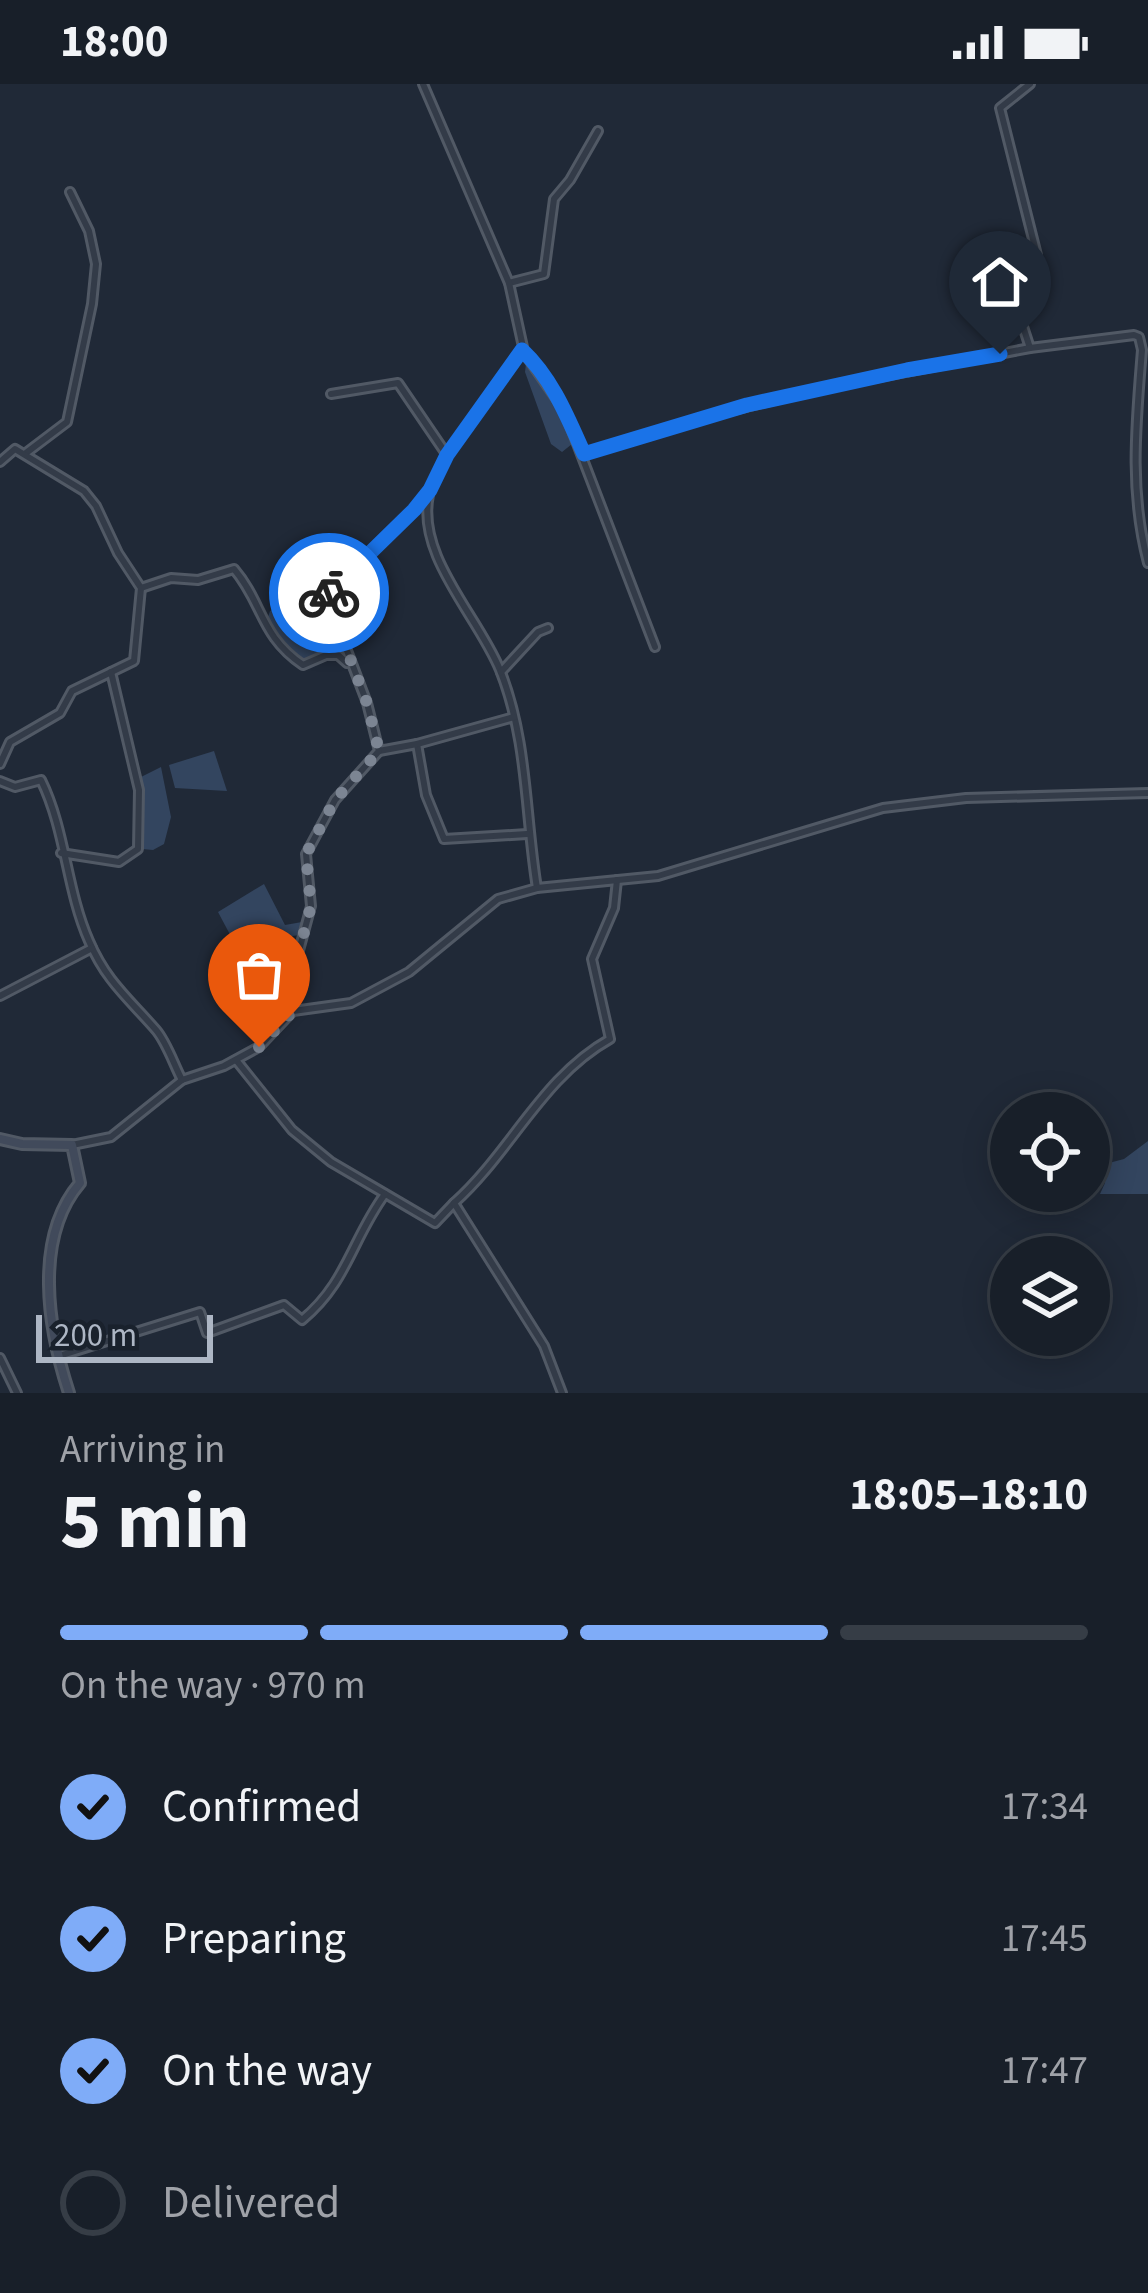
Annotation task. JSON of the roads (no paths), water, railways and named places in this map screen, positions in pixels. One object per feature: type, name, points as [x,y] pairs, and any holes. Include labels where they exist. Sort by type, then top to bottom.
[{"type":"main road","points":[[0,1138],[22,1144],[72,1144],[80,1183],[64,1199],[52,1252],[50,1308],[69,1393]]},
{"type":"street","points":[[423,84],[509,283],[522,335],[522,350],[447,455],[430,490],[427,512],[439,568],[460,593],[501,672],[525,772],[527,834],[537,888]]},
{"type":"street","points":[[1030,84],[1000,108],[1037,255],[1001,277],[1000,283],[1018,310],[1030,348]]},
{"type":"street","points":[[509,283],[544,274],[554,199],[598,131]]},
{"type":"street","points":[[26,453],[68,422],[92,304],[95,253],[70,192]]},
{"type":"street","points":[[584,454],[767,400],[1030,348],[1134,335],[1142,343],[1134,470],[1148,563]]},
{"type":"street","points":[[522,350],[542,372],[584,454],[655,647]]},
{"type":"street","points":[[331,394],[398,383],[447,455]]},
{"type":"street","points":[[0,462],[16,449],[84,491],[141,589],[134,661],[72,691],[60,713],[10,742],[0,764]]},
{"type":"street","points":[[379,751],[343,640],[324,622],[321,602],[430,490]]},
{"type":"street","points":[[141,589],[171,578],[199,580],[234,569],[268,634],[296,660],[303,665],[338,655],[350,666]]},
{"type":"street","points":[[501,672],[523,646],[548,628]]},
{"type":"street","points":[[61,853],[119,862],[138,849],[139,790],[111,672]]},
{"type":"street","points":[[293,1011],[290,985],[311,906],[306,854],[335,800],[379,751],[514,717]]},
{"type":"street","points":[[416,744],[426,795],[444,838],[527,834]]},
{"type":"street","points":[[0,782],[15,787],[41,780],[92,948],[124,1001],[159,1034],[182,1080]]},
{"type":"street","points":[[72,1144],[111,1137],[182,1080],[259,1047],[293,1011],[350,1003],[409,972],[498,899],[537,888],[658,876],[883,808],[991,796],[1148,793]]},
{"type":"street","points":[[236,1060],[292,1130],[360,1182],[435,1223],[484,1176],[567,1068],[610,1039],[592,959],[614,908],[617,880]]},
{"type":"street","points":[[0,996],[92,948]]},
{"type":"street","points":[[58,1357],[200,1312],[207,1333],[284,1305],[302,1320],[322,1304],[343,1276],[352,1249],[385,1193]]},
{"type":"street","points":[[454,1203],[544,1346],[562,1393]]},
{"type":"street","points":[[0,1358],[17,1393]]},
{"type":"water","points":[[536,361],[563,398],[576,429],[577,440],[562,452],[551,444],[525,372],[526,364]]},
{"type":"water","points":[[298,599],[335,637],[335,647],[304,660],[271,632],[268,617],[270,611]]},
{"type":"water","points":[[214,751],[227,791],[175,788],[169,765]]},
{"type":"water","points":[[161,767],[171,817],[164,844],[142,849],[139,778]]},
{"type":"water","points":[[264,884],[285,925],[302,922],[304,931],[235,944],[218,912]]},
{"type":"water","points":[[1148,1141],[1148,1194],[1110,1194],[1110,1163],[1124,1159]]}]
